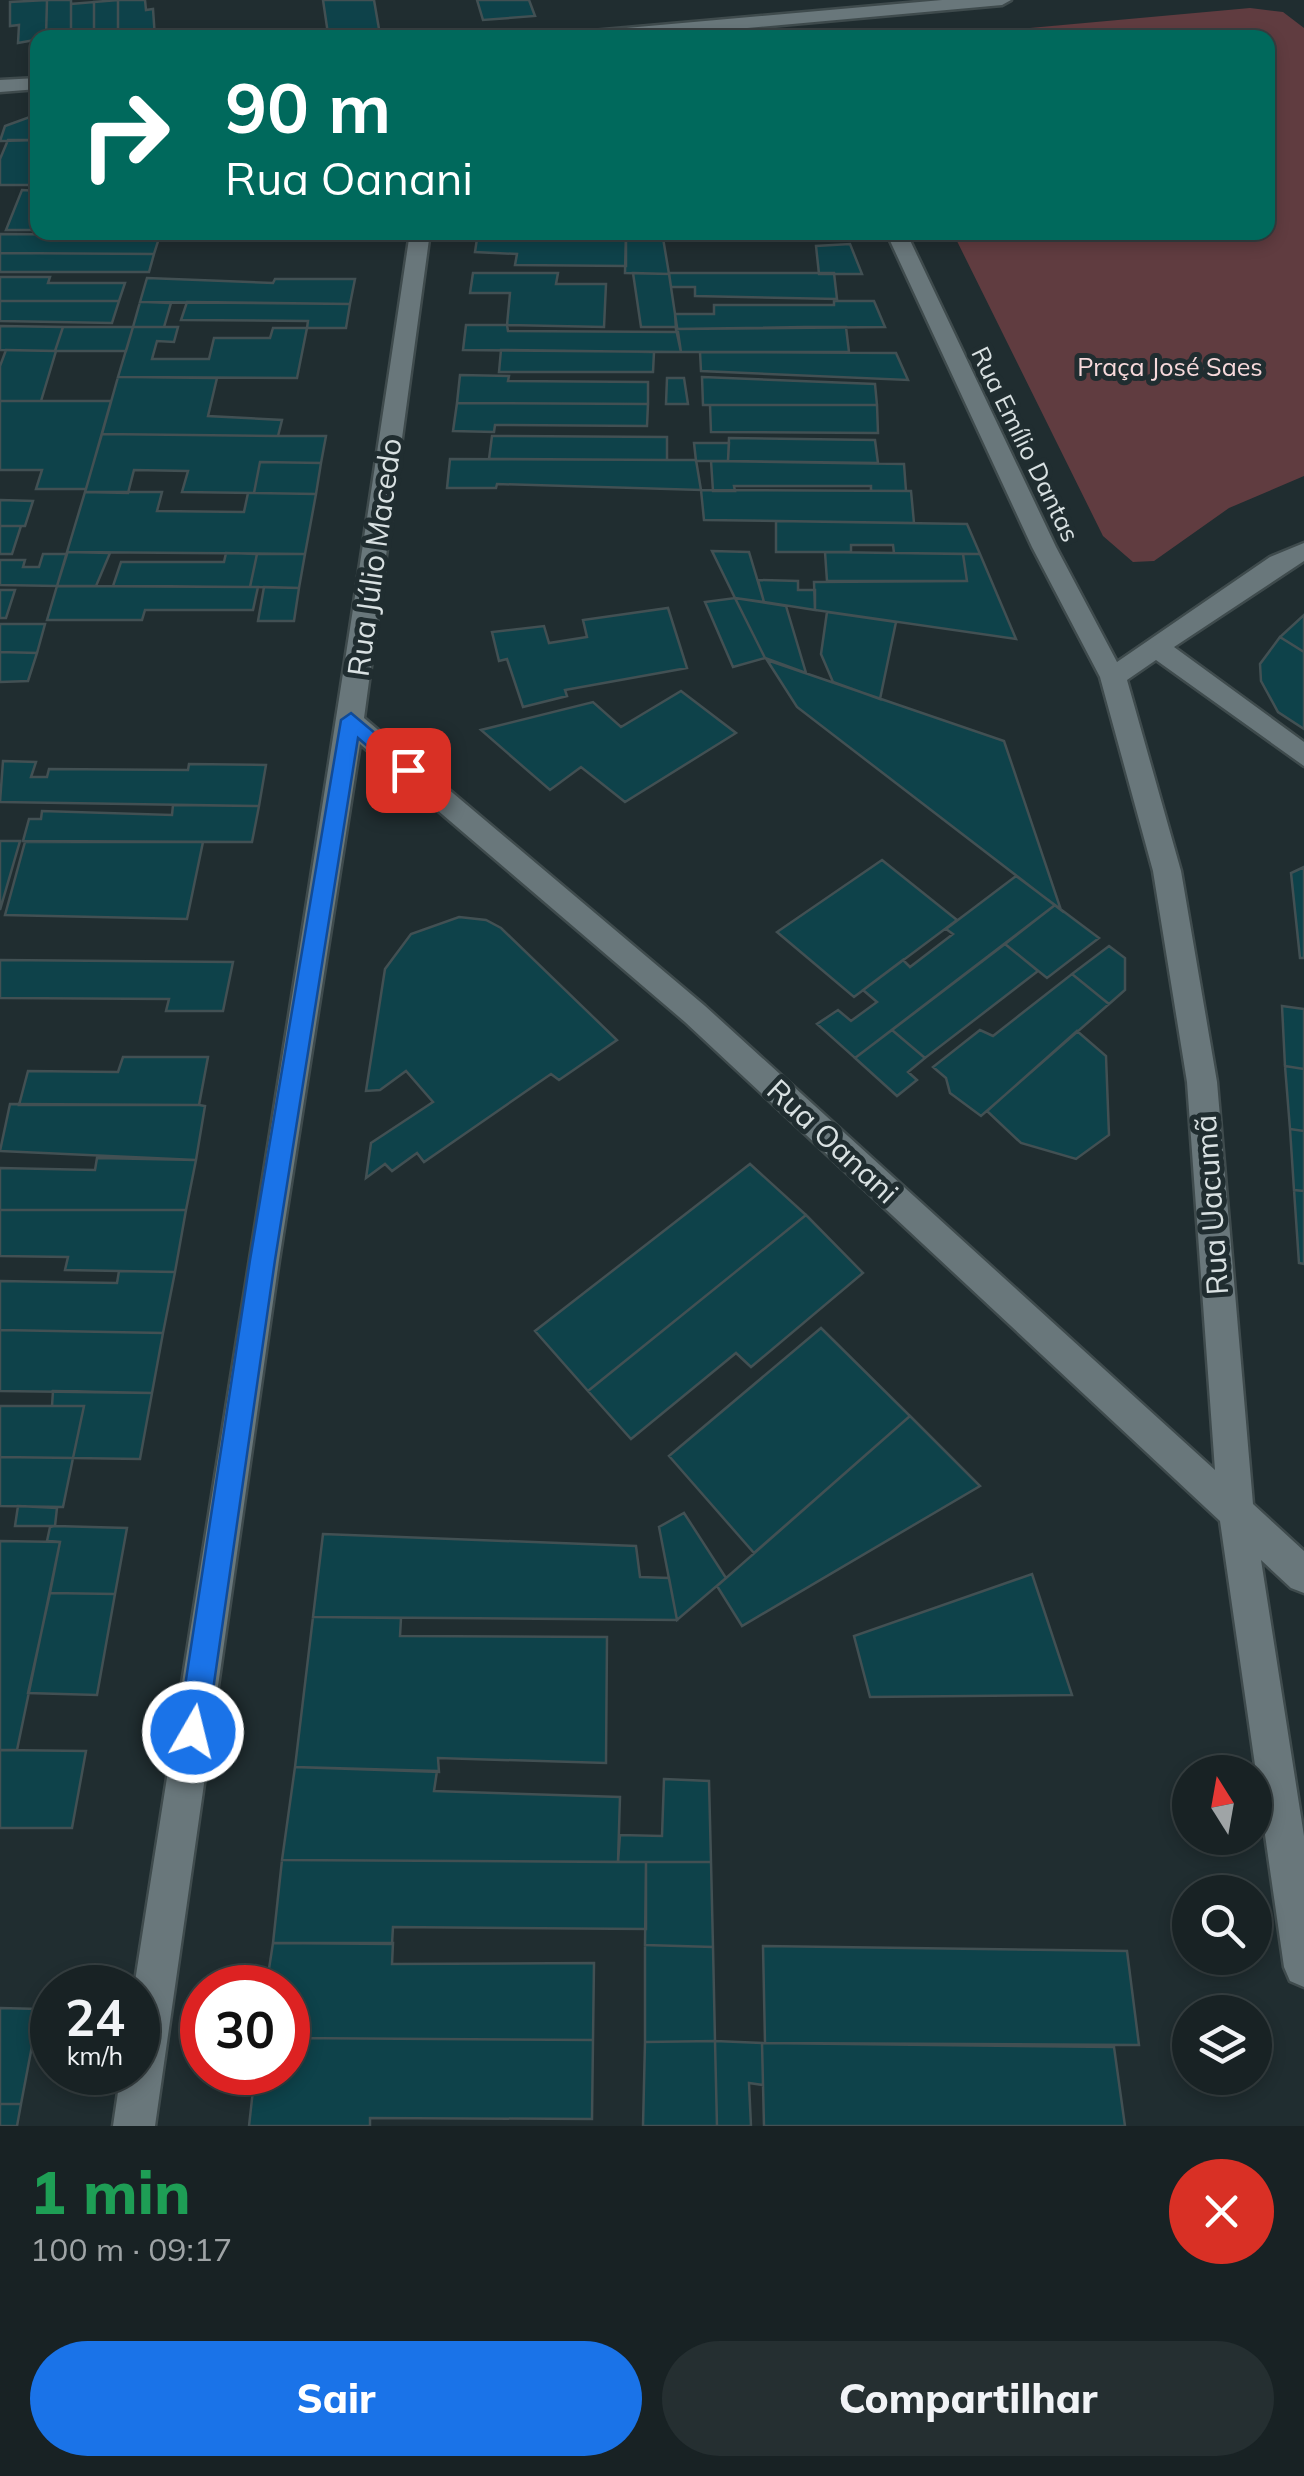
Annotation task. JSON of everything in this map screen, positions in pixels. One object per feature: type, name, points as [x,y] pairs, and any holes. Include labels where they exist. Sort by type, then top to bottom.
[{"type":"street","points":[[662,30],[1002,0]]},
{"type":"street","points":[[801,18],[806,30]]},
{"type":"street","points":[[0,86],[30,84]]},
{"type":"street","name":"Rua Júlio Macedo","points":[[134,2126],[263,1260],[351,720],[419,240]]},
{"type":"street","name":"Rua Emílio Dantas","points":[[900,240],[1044,547],[1113,677]]},
{"type":"street","points":[[1113,677],[1279,563],[1304,551]]},
{"type":"street","points":[[1156,646],[1304,756]]},
{"type":"street","name":"Rua Uacumã","points":[[1113,677],[1167,871],[1202,1082],[1236,1510],[1304,1967]]},
{"type":"street","name":"Rua Oanani","points":[[351,720],[695,1014],[1304,1575]]},
{"type":"green space","name":"Praça José Saes","points":[[1250,8],[1283,12],[1304,28],[1304,476],[1229,508],[1154,561],[1133,562],[1103,536],[956,240],[1275,240],[1275,30],[1006,30]]},
{"type":"building","points":[[47,0],[46,30],[30,30],[30,41],[18,43],[19,25],[10,26],[10,2]]},
{"type":"building","points":[[47,0],[71,0],[71,30],[46,30]]},
{"type":"building","points":[[118,0],[118,30],[94,30],[94,2]]},
{"type":"building","points":[[118,0],[145,0],[146,10],[153,9],[154,30],[118,30]]},
{"type":"building","points":[[323,0],[374,0],[379,29],[327,30]]},
{"type":"building","points":[[477,0],[529,0],[535,16],[483,20]]},
{"type":"building","points":[[94,2],[94,30],[71,30],[71,4]]},
{"type":"building","points":[[30,117],[30,140],[0,141],[5,126]]},
{"type":"building","points":[[8,140],[30,140],[30,185],[0,185],[0,159]]},
{"type":"building","points":[[22,190],[30,190],[30,230],[6,230]]},
{"type":"building","points":[[0,234],[30,234],[30,240],[158,240],[154,254],[0,253]]},
{"type":"building","points":[[477,240],[626,240],[626,266],[515,265],[517,254],[475,252]]},
{"type":"building","points":[[626,240],[663,240],[669,274],[625,273]]},
{"type":"building","points":[[850,244],[862,274],[819,274],[816,246]]},
{"type":"building","points":[[0,253],[154,254],[149,272],[0,272]]},
{"type":"building","points":[[473,273],[558,273],[556,284],[606,284],[604,327],[507,325],[510,293],[470,293]]},
{"type":"building","points":[[633,273],[669,274],[677,327],[641,327]]},
{"type":"building","points":[[669,273],[834,273],[837,299],[695,296],[695,287],[671,287]]},
{"type":"building","points":[[0,277],[50,277],[48,283],[125,283],[119,301],[0,301]]},
{"type":"building","points":[[147,278],[273,283],[275,279],[355,279],[350,304],[140,302]]},
{"type":"building","points":[[0,301],[119,301],[112,323],[0,321]]},
{"type":"building","points":[[834,301],[874,301],[885,327],[676,329],[675,314],[714,314],[714,305],[834,305]]},
{"type":"building","points":[[140,302],[171,303],[164,327],[133,327]]},
{"type":"building","points":[[187,302],[350,304],[346,328],[307,328],[308,321],[181,320]]},
{"type":"building","points":[[466,325],[507,325],[508,331],[678,332],[681,352],[463,350]]},
{"type":"building","points":[[0,326],[63,327],[55,351],[0,350]]},
{"type":"building","points":[[63,327],[133,327],[126,351],[55,351]]},
{"type":"building","points":[[133,327],[178,327],[174,342],[157,341],[152,359],[209,359],[214,338],[270,338],[273,328],[307,328],[297,378],[118,377]]},
{"type":"building","points":[[846,327],[849,352],[681,352],[676,329]]},
{"type":"building","points":[[6,350],[56,351],[41,401],[0,401],[0,366]]},
{"type":"building","points":[[501,350],[654,352],[653,372],[499,372]]},
{"type":"building","points":[[700,352],[896,353],[908,380],[701,371]]},
{"type":"building","points":[[460,375],[509,376],[508,381],[648,382],[648,404],[457,403]]},
{"type":"building","points":[[118,377],[217,378],[208,416],[282,420],[278,436],[102,434]]},
{"type":"building","points":[[702,377],[875,384],[877,405],[703,405]]},
{"type":"building","points":[[667,378],[684,378],[688,404],[666,404]]},
{"type":"building","points":[[0,401],[111,401],[86,489],[36,489],[42,470],[0,470]]},
{"type":"building","points":[[457,403],[648,404],[647,426],[495,425],[494,432],[453,431]]},
{"type":"building","points":[[710,405],[877,405],[878,433],[711,432]]},
{"type":"building","points":[[102,434],[326,436],[321,463],[260,462],[254,493],[182,492],[188,471],[134,470],[128,493],[85,492]]},
{"type":"building","points":[[492,436],[667,437],[667,460],[489,459]]},
{"type":"building","points":[[729,438],[875,440],[878,463],[728,461]]},
{"type":"building","points":[[694,443],[729,443],[728,461],[696,461]]},
{"type":"building","points":[[450,459],[696,460],[701,490],[497,484],[496,488],[447,488]]},
{"type":"building","points":[[711,461],[904,464],[906,491],[871,491],[871,486],[734,486],[735,491],[713,491]]},
{"type":"building","points":[[260,462],[321,463],[316,494],[254,493]]},
{"type":"building","points":[[701,490],[911,491],[914,523],[704,520]]},
{"type":"building","points":[[85,492],[162,492],[157,511],[244,512],[248,493],[316,494],[305,554],[67,552]]},
{"type":"building","points":[[0,500],[33,501],[25,526],[0,526]]},
{"type":"building","points":[[776,521],[967,524],[980,554],[894,553],[893,545],[851,545],[851,552],[776,552]]},
{"type":"building","points":[[0,526],[21,526],[12,554],[0,554]]},
{"type":"building","points":[[712,551],[749,552],[764,602],[735,598]]},
{"type":"building","points":[[67,552],[110,553],[96,586],[57,586]]},
{"type":"building","points":[[825,552],[963,554],[967,581],[827,581]]},
{"type":"building","points":[[226,553],[257,554],[250,587],[113,586],[121,562],[224,562]]},
{"type":"building","points":[[43,554],[67,554],[57,586],[0,585],[0,560],[25,560],[23,567],[39,567]]},
{"type":"building","points":[[257,554],[305,554],[299,588],[250,587]]},
{"type":"building","points":[[963,554],[980,554],[1016,639],[815,610],[814,582],[967,581]]},
{"type":"building","points":[[758,580],[798,581],[798,590],[815,590],[815,610],[764,602]]},
{"type":"building","points":[[57,586],[258,587],[253,610],[145,610],[142,620],[47,620]]},
{"type":"building","points":[[264,587],[299,588],[294,621],[258,621]]},
{"type":"building","points":[[0,590],[15,590],[6,618],[0,618]]},
{"type":"building","points":[[735,598],[786,606],[806,673],[765,658]]},
{"type":"building","points":[[735,598],[765,658],[733,667],[705,602]]},
{"type":"building","points":[[668,608],[687,668],[565,690],[567,696],[523,707],[507,659],[499,661],[492,632],[544,626],[549,643],[587,637],[583,620]]},
{"type":"building","points":[[827,612],[896,622],[880,699],[833,682],[821,654]]},
{"type":"building","points":[[1304,615],[1304,652],[1280,637]]},
{"type":"building","points":[[0,624],[45,624],[37,653],[0,652]]},
{"type":"building","points":[[1280,637],[1304,652],[1304,729],[1278,712],[1261,681],[1260,664]]},
{"type":"building","points":[[0,652],[37,653],[28,681],[0,682]]},
{"type":"building","points":[[767,660],[1004,741],[1061,910],[797,707]]},
{"type":"building","points":[[681,691],[736,733],[625,802],[581,767],[550,790],[481,730],[593,702],[621,727]]},
{"type":"building","points":[[3,761],[36,762],[31,777],[47,777],[49,769],[188,770],[189,764],[266,765],[259,806],[0,802]]},
{"type":"building","points":[[173,805],[259,806],[252,842],[23,841],[29,819],[41,819],[42,811],[172,815]]},
{"type":"building","points":[[0,841],[20,841],[0,910]]},
{"type":"building","points":[[25,842],[203,842],[187,919],[5,915]]},
{"type":"building","points":[[882,860],[957,920],[854,997],[777,932]]},
{"type":"building","points":[[1304,867],[1304,958],[1300,958],[1291,873]]},
{"type":"building","points":[[1016,876],[1055,905],[855,1058],[817,1024],[838,1010],[851,1021],[877,1002],[863,990],[903,960],[910,967],[953,934],[946,929]]},
{"type":"building","points":[[1055,905],[1099,938],[1047,978],[1005,944]]},
{"type":"building","points":[[459,917],[486,920],[501,928],[617,1040],[559,1080],[551,1074],[424,1162],[417,1153],[392,1171],[385,1164],[366,1178],[371,1143],[433,1102],[406,1071],[380,1090],[366,1091],[385,969],[411,934]]},
{"type":"building","points":[[1005,944],[1038,971],[925,1058],[892,1030]]},
{"type":"building","points":[[1109,946],[1125,958],[1125,990],[1109,1004],[1072,974]]},
{"type":"building","points":[[0,960],[233,962],[223,1011],[166,1011],[169,999],[0,998]]},
{"type":"building","points":[[1072,974],[1109,1004],[981,1116],[950,1093],[946,1078],[933,1067],[980,1030],[993,1036]]},
{"type":"building","points":[[1282,1006],[1304,1009],[1304,1069],[1285,1066]]},
{"type":"building","points":[[892,1030],[925,1058],[908,1072],[917,1080],[897,1096],[855,1058]]},
{"type":"building","points":[[1077,1031],[1106,1056],[1109,1135],[1076,1159],[1021,1143],[987,1111]]},
{"type":"building","points":[[123,1057],[208,1057],[199,1105],[19,1105],[28,1071],[118,1072]]},
{"type":"building","points":[[1285,1066],[1304,1069],[1304,1131],[1290,1129]]},
{"type":"building","points":[[10,1104],[205,1106],[196,1160],[0,1151]]},
{"type":"building","points":[[1290,1129],[1304,1131],[1304,1191],[1294,1190]]},
{"type":"building","points":[[97,1158],[196,1160],[186,1210],[0,1210],[0,1168],[95,1170]]},
{"type":"building","points":[[750,1164],[806,1215],[588,1391],[535,1331]]},
{"type":"building","points":[[1294,1190],[1304,1191],[1304,1264],[1299,1263]]},
{"type":"building","points":[[0,1210],[186,1210],[175,1272],[65,1270],[68,1257],[0,1256]]},
{"type":"building","points":[[806,1215],[863,1273],[751,1367],[736,1353],[631,1439],[588,1391]]},
{"type":"building","points":[[119,1271],[175,1272],[163,1333],[0,1330],[0,1281],[117,1283]]},
{"type":"building","points":[[821,1328],[910,1416],[754,1553],[669,1456]]},
{"type":"building","points":[[0,1330],[163,1333],[152,1393],[0,1391]]},
{"type":"building","points":[[53,1391],[152,1393],[140,1459],[73,1458],[84,1406],[52,1406]]},
{"type":"building","points":[[0,1406],[84,1406],[73,1458],[0,1457]]},
{"type":"building","points":[[910,1416],[980,1486],[742,1626],[717,1586]]},
{"type":"building","points":[[0,1457],[73,1458],[63,1507],[0,1506]]},
{"type":"building","points":[[18,1506],[57,1508],[55,1526],[15,1526]]},
{"type":"building","points":[[684,1513],[726,1578],[677,1620],[659,1527]]},
{"type":"building","points":[[50,1527],[127,1528],[115,1594],[50,1593],[60,1542],[47,1541]]},
{"type":"building","points":[[323,1534],[636,1546],[640,1577],[669,1578],[677,1620],[313,1617]]},
{"type":"building","points":[[0,1541],[60,1542],[17,1750],[0,1750]]},
{"type":"building","points":[[1032,1574],[1072,1695],[870,1697],[854,1636]]},
{"type":"building","points":[[50,1593],[115,1594],[97,1695],[28,1693]]},
{"type":"building","points":[[313,1617],[401,1618],[400,1636],[607,1637],[606,1763],[438,1758],[439,1772],[295,1767]]},
{"type":"building","points":[[0,1750],[86,1751],[72,1828],[0,1828]]},
{"type":"building","points":[[295,1767],[437,1771],[434,1791],[620,1797],[618,1862],[282,1860]]},
{"type":"building","points":[[664,1779],[709,1781],[711,1862],[618,1862],[620,1835],[662,1836]]},
{"type":"building","points":[[282,1860],[646,1862],[646,1929],[393,1927],[392,1944],[273,1943]]},
{"type":"building","points":[[646,1862],[711,1862],[713,1947],[645,1945]]},
{"type":"building","points":[[273,1943],[393,1943],[392,1964],[594,1963],[593,2040],[310,2038],[310,1965],[270,1965]]},
{"type":"building","points":[[645,1945],[713,1947],[715,2041],[645,2042]]},
{"type":"building","points":[[763,1946],[1127,1951],[1139,2045],[765,2043]]},
{"type":"building","points":[[0,2008],[30,2009],[30,2056],[21,2104],[0,2104]]},
{"type":"building","points":[[310,2038],[593,2040],[592,2119],[370,2118],[370,2126],[249,2126],[252,2095],[310,2095]]},
{"type":"building","points":[[715,2041],[717,2126],[643,2126],[645,2042]]},
{"type":"building","points":[[715,2041],[762,2043],[763,2085],[749,2083],[751,2126],[717,2126]]},
{"type":"building","points":[[762,2043],[1114,2047],[1125,2126],[764,2126]]},
{"type":"building","points":[[0,2104],[21,2104],[17,2126],[0,2126]]},
{"type":"route","points":[[193,1732],[263,1260],[351,720],[408,770]]}]
